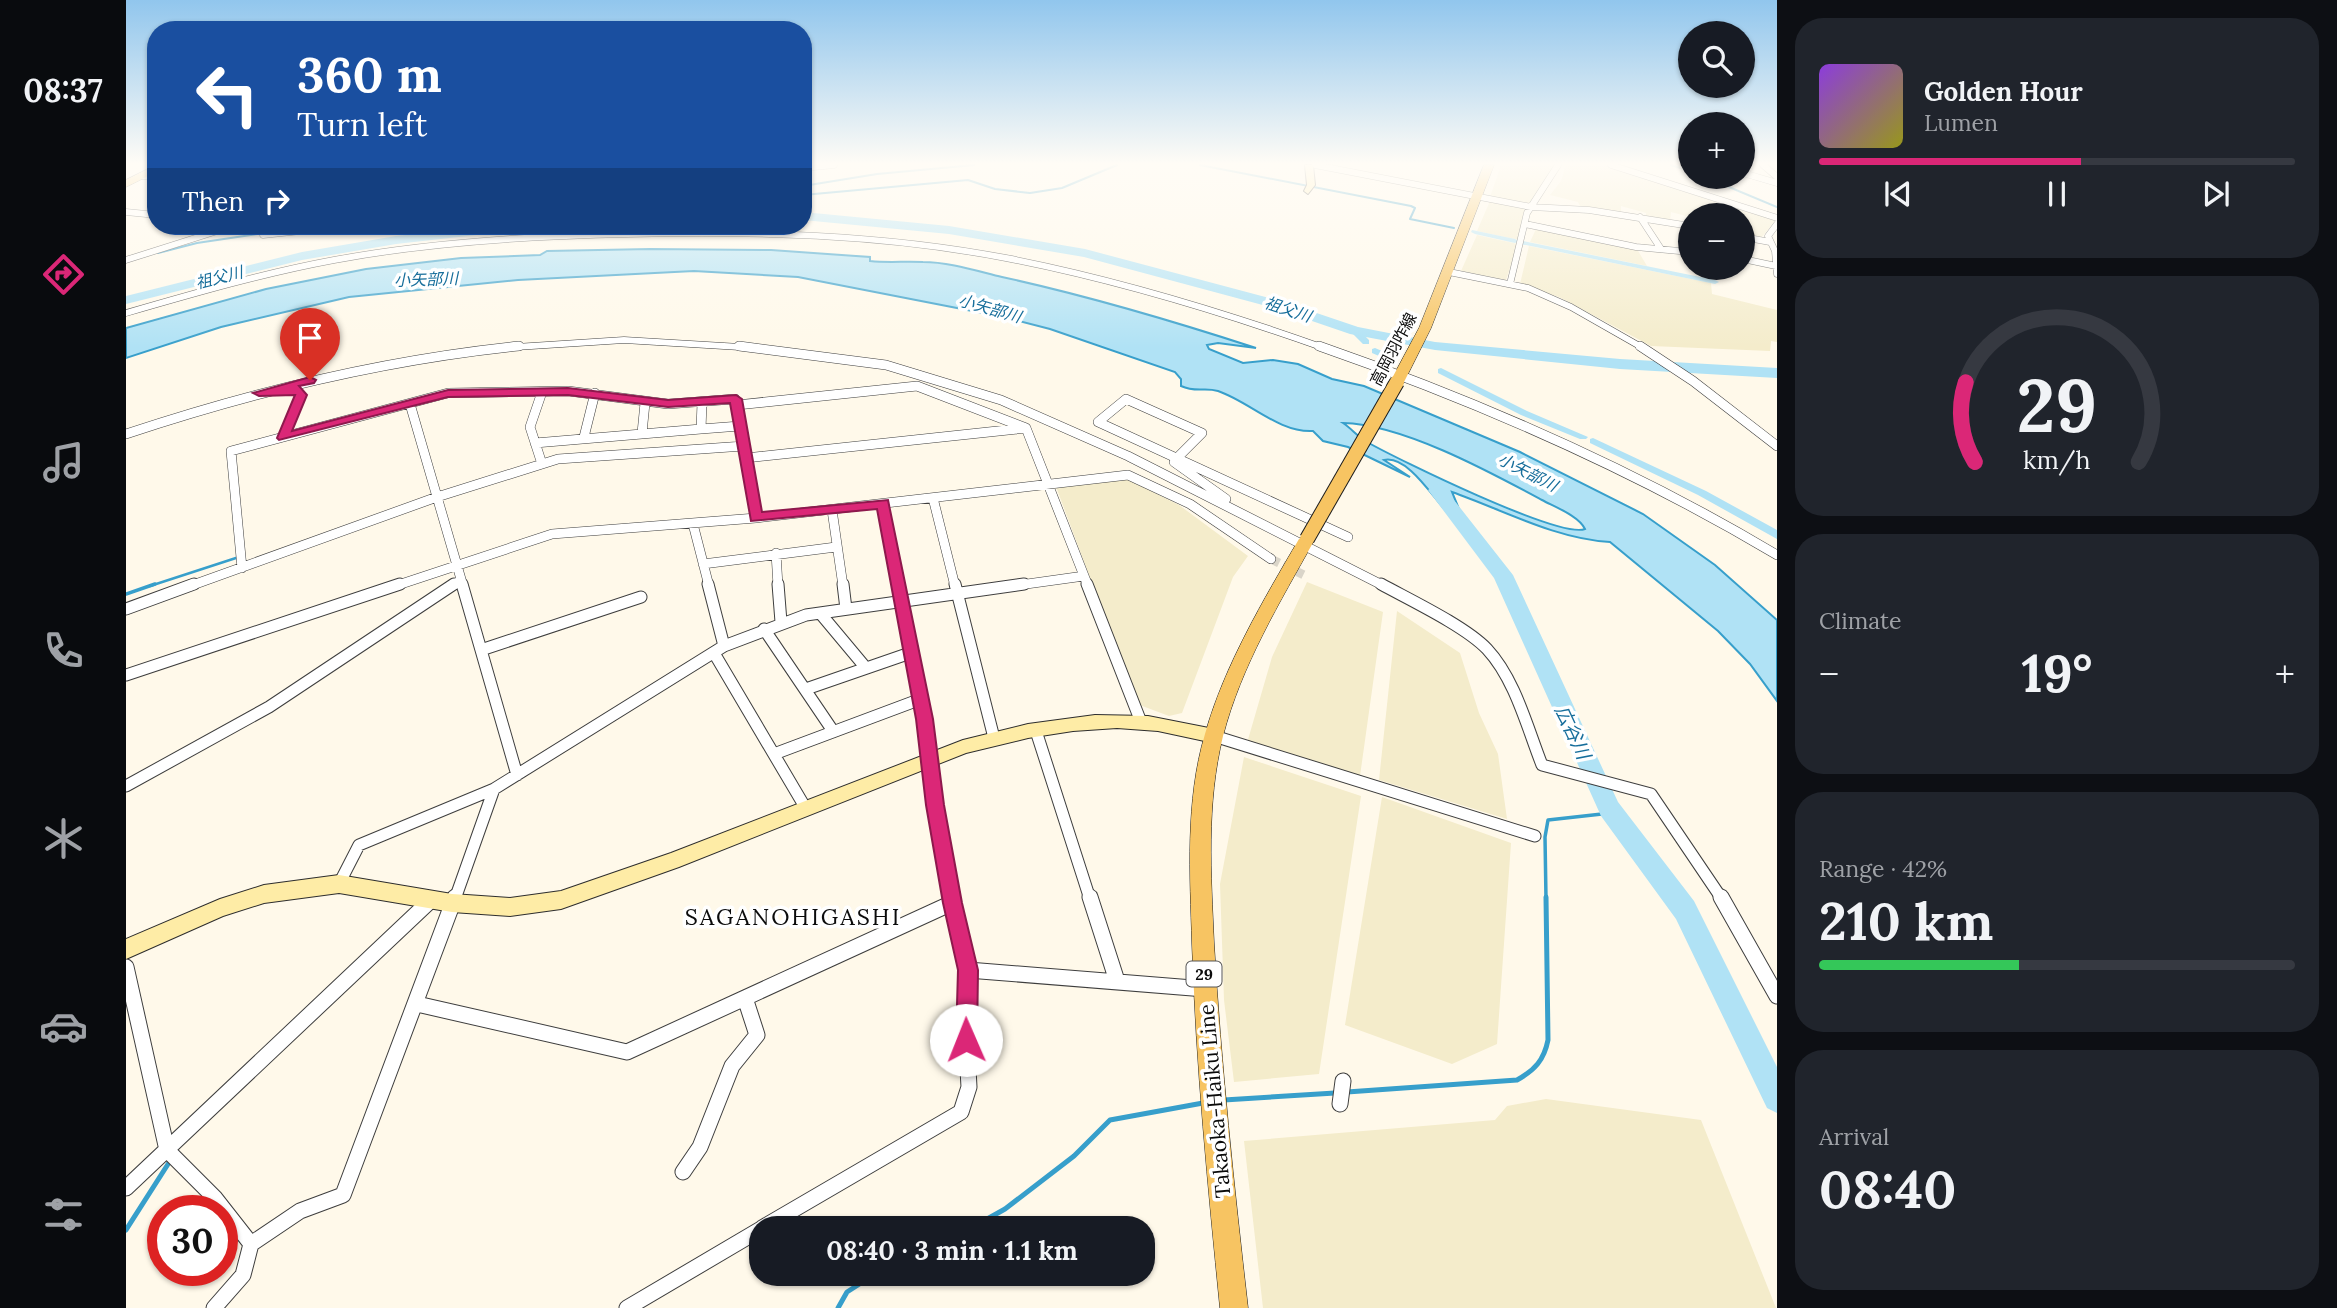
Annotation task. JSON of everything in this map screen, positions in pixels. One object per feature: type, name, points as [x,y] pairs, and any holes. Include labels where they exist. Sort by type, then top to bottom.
[{"type":"main road","name":"高岡羽咋線","points":[[1306,542],[1426,328],[1467,226]]},
{"type":"main road","name":"Takaoka-Haiku Line","points":[[1234,1308],[1205,989],[1200,850],[1205,781],[1214,736],[1247,645],[1306,542]]},
{"type":"street","points":[[1510,284],[1525,226]]},
{"type":"street","points":[[1531,226],[1678,251]]},
{"type":"street","points":[[1646,226],[1661,249]]},
{"type":"street","points":[[1773,233],[1770,242],[1775,251],[1777,274]]},
{"type":"street","points":[[126,260],[205,235]]},
{"type":"street","points":[[126,313],[293,268],[436,246],[560,235]]},
{"type":"street","points":[[812,235],[941,247],[1042,267],[1224,316],[1398,379],[1652,484],[1777,555]]},
{"type":"street","points":[[1755,239],[1770,242]]},
{"type":"street","points":[[1755,262],[1776,266]]},
{"type":"street","points":[[1449,272],[1537,291],[1687,375],[1777,446]]},
{"type":"street","points":[[126,434],[259,393],[352,371],[483,349],[600,341],[728,341],[850,358],[938,379],[1005,403],[1306,542],[1401,594],[1485,646],[1497,663],[1542,765],[1651,794],[1711,879],[1777,996]]},
{"type":"street","points":[[737,405],[917,386],[1026,428],[1141,722]]},
{"type":"street","points":[[259,393],[297,390],[301,395],[283,438]]},
{"type":"street","points":[[542,392],[530,427],[542,464]]},
{"type":"street","points":[[242,568],[231,451],[448,393],[595,393],[645,403],[702,403],[736,399],[756,517]]},
{"type":"street","points":[[584,437],[595,393]]},
{"type":"street","points":[[1173,456],[1202,433],[1126,399],[1098,422],[1348,537]]},
{"type":"street","points":[[642,433],[645,403]]},
{"type":"street","points":[[701,429],[702,403]]},
{"type":"street","points":[[410,404],[517,775]]},
{"type":"street","points":[[535,443],[740,426]]},
{"type":"street","points":[[746,458],[1026,428]]},
{"type":"street","points":[[126,609],[437,498],[558,459],[744,446]]},
{"type":"street","points":[[1173,456],[1175,464],[1226,499],[1233,508]]},
{"type":"street","points":[[126,675],[552,534],[832,510],[1128,475],[1190,504],[1271,559]]},
{"type":"street","points":[[933,498],[994,738]]},
{"type":"street","points":[[784,1216],[961,1112],[969,1087],[965,1016],[968,970],[952,903],[913,652],[883,503]]},
{"type":"street","points":[[832,510],[846,609]]},
{"type":"street","points":[[693,524],[724,646]]},
{"type":"street","points":[[703,564],[836,547]]},
{"type":"street","points":[[776,554],[781,622]]},
{"type":"street","points":[[339,884],[359,845],[494,789],[724,646],[764,629],[820,613],[1084,576]]},
{"type":"street","points":[[126,786],[269,708],[461,580]]},
{"type":"street","points":[[481,650],[641,597]]},
{"type":"street","points":[[820,613],[866,668]]},
{"type":"street","points":[[764,629],[833,731]]},
{"type":"street","points":[[806,689],[913,652]]},
{"type":"street","points":[[713,653],[805,807]]},
{"type":"street","points":[[774,754],[921,699]]},
{"type":"street","points":[[126,949],[220,908],[264,894],[339,884],[452,903],[510,907],[561,900],[648,870],[931,759],[994,738],[1106,721],[1141,722],[1214,736],[1535,836]]},
{"type":"street","points":[[1036,731],[1117,981]]},
{"type":"street","points":[[214,1308],[243,1275],[251,1244],[300,1210],[343,1195],[417,1004],[494,789]]},
{"type":"street","points":[[126,1188],[431,900]]},
{"type":"street","points":[[417,1004],[627,1052],[952,903]]},
{"type":"street","points":[[126,967],[167,1150],[215,1198],[251,1244]]},
{"type":"street","points":[[968,970],[1205,989]]},
{"type":"street","points":[[683,1172],[700,1147],[732,1066],[757,1035],[745,998]]},
{"type":"street","points":[[1340,1104],[1343,1081]]},
{"type":"street","points":[[627,1308],[749,1237]]},
{"type":"shaded area","points":[[1479,226],[1525,226],[1519,240],[1477,231]]},
{"type":"shaded area","points":[[1755,226],[1771,226],[1761,238],[1755,237]]},
{"type":"shaded area","points":[[1536,229],[1637,249],[1647,266],[1530,242]]},
{"type":"shaded area","points":[[1477,235],[1518,244],[1506,280],[1461,271]]},
{"type":"shaded area","points":[[1529,246],[1678,276],[1678,280],[1711,283],[1712,294],[1777,310],[1777,342],[1771,341],[1770,351],[1651,346],[1559,297],[1520,284]]},
{"type":"shaded area","points":[[1121,476],[1179,505],[1248,556],[1233,577],[1182,713],[1169,716],[1137,704],[1055,484]]},
{"type":"shaded area","points":[[1307,582],[1383,612],[1360,776],[1247,743],[1272,657]]},
{"type":"shaded area","points":[[1397,611],[1460,653],[1479,713],[1498,754],[1507,819],[1379,780]]},
{"type":"shaded area","points":[[1244,757],[1361,796],[1319,1074],[1234,1082],[1224,1000],[1220,884]]},
{"type":"shaded area","points":[[1382,797],[1511,843],[1497,1044],[1452,1064],[1345,1025]]},
{"type":"shaded area","points":[[1546,1099],[1701,1120],[1776,1308],[1263,1308],[1244,1141],[1495,1120],[1507,1106]]},
{"type":"water","name":"小矢部川","points":[[771,250],[870,257],[870,261],[877,262],[943,264],[1099,301],[1256,348],[1218,343],[1207,345],[1209,349],[1243,363],[1273,360],[1298,364],[1332,379],[1364,386],[1520,452],[1643,514],[1715,565],[1777,620],[1777,701],[1750,664],[1718,631],[1610,542],[1550,530],[1452,492],[1459,509],[1446,511],[1410,470],[1393,460],[1384,460],[1410,477],[1348,447],[1323,441],[1313,431],[1300,430],[1276,422],[1218,391],[1181,386],[1181,379],[1175,372],[1050,329],[1003,317],[798,277],[694,271],[518,280],[349,297],[221,327],[126,358],[126,328],[266,289],[366,269],[461,258],[540,255],[547,251]],"holes":[[[1343,423],[1366,425],[1445,451],[1566,512],[1585,529],[1570,529],[1545,522],[1478,496],[1367,442]]]},
{"type":"waterway","name":"祖父川","points":[[908,226],[949,230],[1085,253],[1279,305],[1355,331],[1435,346],[1620,364],[1777,373]]},
{"type":"waterway","points":[[1444,226],[1454,228]]},
{"type":"waterway","points":[[1475,232],[1515,241]]},
{"type":"waterway","points":[[158,253],[197,243],[251,235]]},
{"type":"waterway","name":"祖父川","points":[[126,300],[302,256],[441,235]]},
{"type":"waterway","points":[[1526,243],[1715,282]]},
{"type":"waterway","points":[[1355,331],[1366,342]]},
{"type":"waterway","points":[[1375,351],[1386,356]]},
{"type":"waterway","points":[[1441,371],[1524,413],[1583,437]]},
{"type":"waterway","points":[[1593,441],[1702,493],[1777,535]]},
{"type":"waterway","name":"広谷川","points":[[1437,490],[1503,575],[1609,809],[1685,910],[1777,1098]]},
{"type":"waterway","points":[[150,586],[239,557]]},
{"type":"waterway","points":[[126,594],[155,584]]},
{"type":"waterway","points":[[1546,899],[1545,837],[1548,820],[1602,814],[1609,809]]},
{"type":"waterway","points":[[1347,1092],[1517,1080],[1534,1068],[1541,1059],[1548,1040],[1546,897]]},
{"type":"waterway","points":[[1224,1100],[1335,1093]]},
{"type":"waterway","points":[[992,1216],[1074,1156],[1110,1120],[1203,1103]]},
{"type":"waterway","points":[[126,1230],[170,1161]]},
{"type":"waterway","points":[[838,1308],[847,1292],[856,1286]]},
{"type":"tunnel","points":[[1271,559],[1304,575]]},
{"type":"district","name":"SAGANOHIGASHI","points":[[793,917]]},
{"type":"route","points":[[310,380],[259,393],[297,390],[301,395],[283,438],[448,393],[568,391],[668,404],[736,399],[756,517],[883,503],[925,719],[935,805],[952,903],[968,970],[966,1040]]}]
